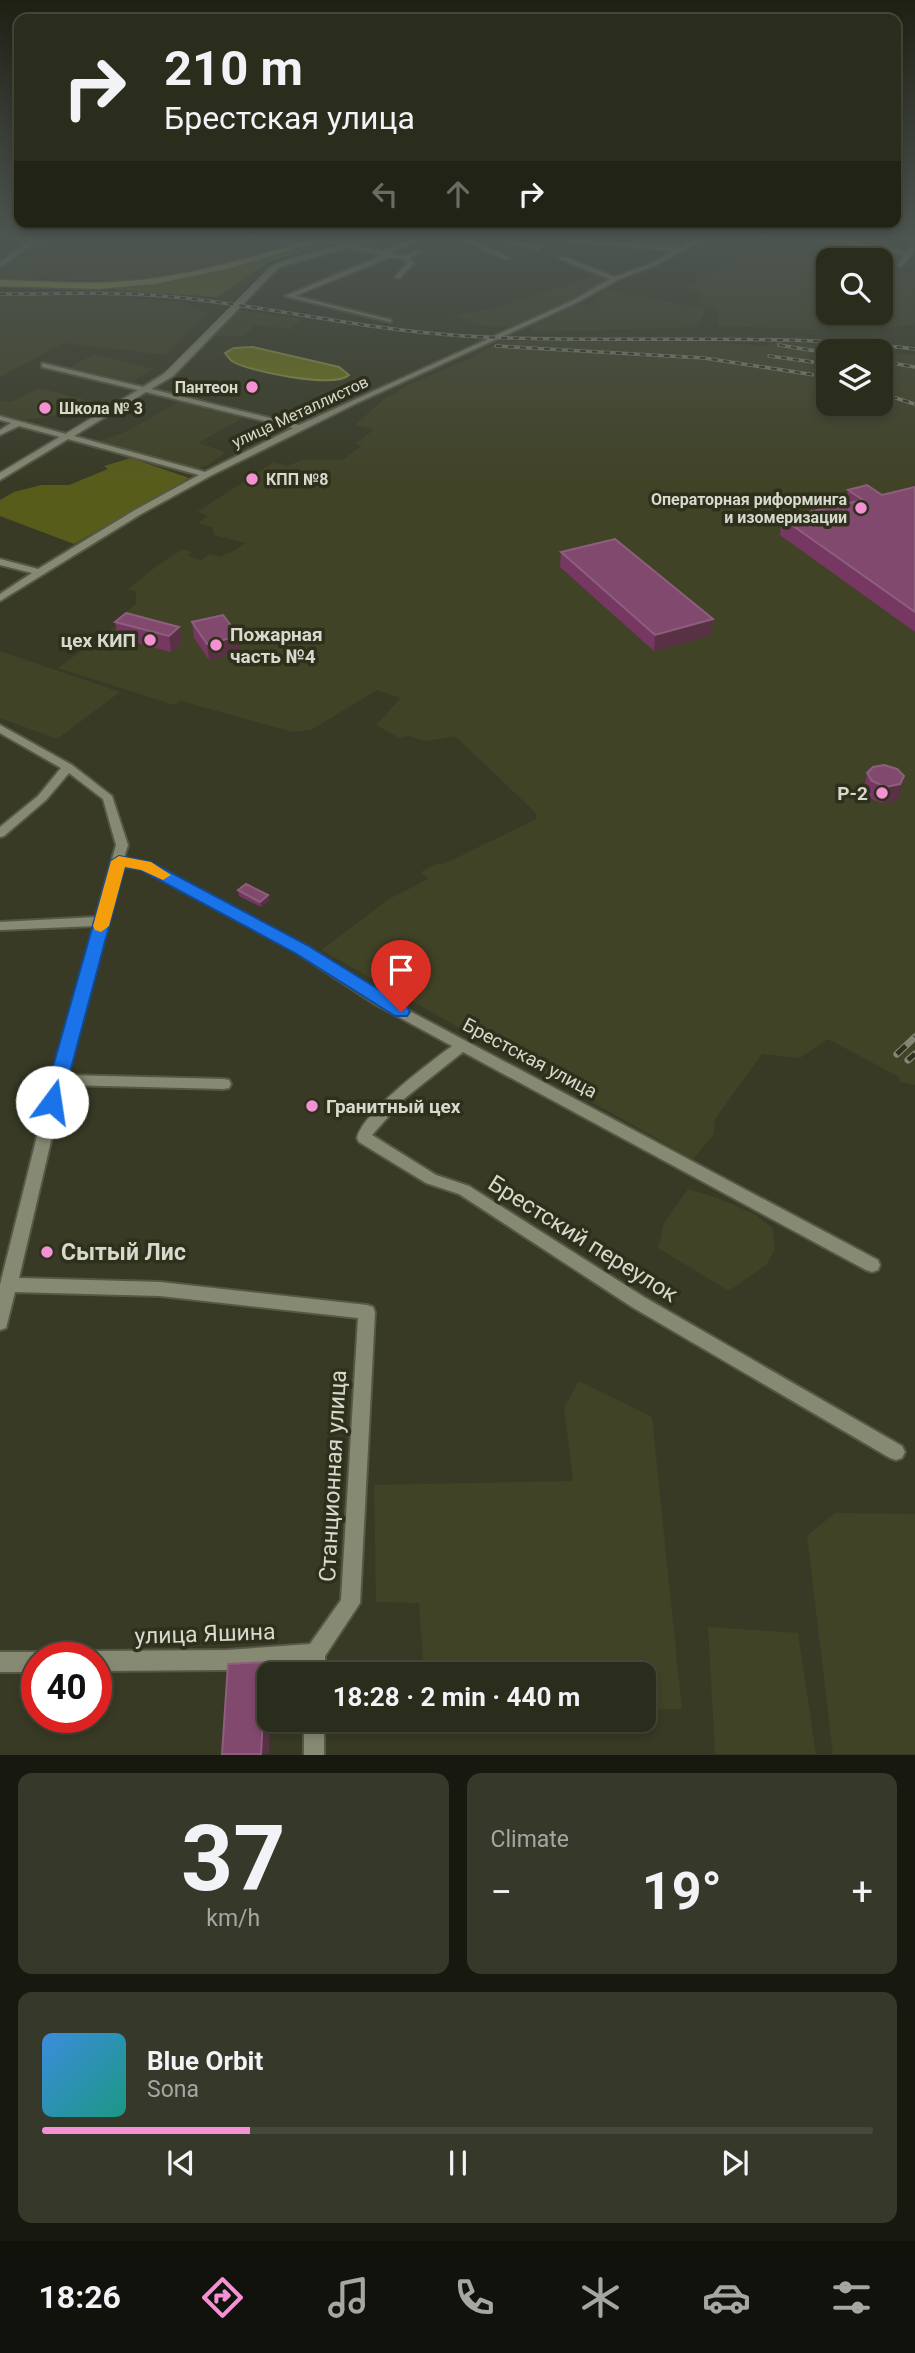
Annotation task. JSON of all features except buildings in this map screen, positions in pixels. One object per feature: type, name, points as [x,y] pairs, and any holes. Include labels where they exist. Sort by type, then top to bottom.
[{"type":"street","points":[[140,390],[175,362],[214,321]]},
{"type":"street","points":[[0,474],[177,368],[223,321]]},
{"type":"street","name":"улица Металлистов","points":[[0,598],[103,531],[204,474],[297,427],[532,321]]},
{"type":"street","points":[[45,365],[297,427]]},
{"type":"street","points":[[0,418],[204,474]]},
{"type":"street","points":[[0,433],[19,422]]},
{"type":"street","points":[[0,562],[38,572]]},
{"type":"street","points":[[0,728],[68,767],[108,798],[122,845],[58,1080],[4,1293],[0,1323]]},
{"type":"street","points":[[0,833],[42,798],[68,767]]},
{"type":"street","name":"Брестская улица","points":[[119,861],[145,866],[301,949],[380,1001],[872,1265]]},
{"type":"street","points":[[0,926],[102,921]]},
{"type":"street","name":"Брестский переулок","points":[[463,1044],[400,1094],[365,1133],[364,1138],[430,1179],[464,1190],[638,1302],[896,1452]]},
{"type":"street","points":[[58,1080],[224,1084]]},
{"type":"street","name":"Станционная улица","points":[[4,1293],[160,1289],[367,1312],[350,1603],[315,1653]]},
{"type":"street","points":[[315,1653],[315,1662]]},
{"type":"street","name":"улица Яшина","points":[[112,1661],[227,1660],[315,1653]]},
{"type":"street","points":[[0,1662],[21,1662]]},
{"type":"street","points":[[314,1732],[314,1755]]},
{"type":"shaded area","points":[[0,321],[199,321],[166,355],[64,343],[0,377]]},
{"type":"shaded area","points":[[225,321],[302,321],[290,329],[255,325],[244,336],[210,336]]},
{"type":"shaded area","points":[[469,321],[527,321],[516,326],[489,327]]},
{"type":"shaded area","points":[[543,321],[700,321],[697,327],[537,332],[529,328]]},
{"type":"shaded area","points":[[717,321],[816,321],[816,325],[893,325],[893,321],[915,321],[915,324],[873,331],[717,326]]},
{"type":"shaded area","points":[[665,339],[768,346],[771,340],[816,345],[816,416],[893,416],[893,353],[915,355],[915,1085],[900,1082],[899,1077],[828,1039],[800,1058],[762,1054],[715,1119],[714,1134],[693,1159],[321,950],[389,899],[428,879],[421,872],[438,863],[442,865],[536,819],[536,813],[455,736],[425,741],[409,736],[399,738],[376,725],[401,698],[377,690],[311,730],[293,732],[181,701],[174,705],[58,668],[121,622],[117,619],[136,604],[136,592],[128,589],[158,565],[183,549],[192,552],[187,556],[201,560],[210,554],[219,557],[245,543],[214,535],[212,527],[198,523],[208,516],[197,512],[274,462],[287,466],[302,460],[342,460],[362,446],[355,444],[372,431],[355,425],[383,400],[406,386],[471,358],[500,341]]},
{"type":"shaded area","points":[[253,347],[339,367],[349,375],[341,379],[327,380],[271,374],[240,365],[225,353],[234,348]]},
{"type":"shaded area","points":[[94,354],[154,369],[132,382],[70,367]]},
{"type":"shaded area","name":"Школа № 3","points":[[39,388],[98,403],[73,418],[55,415],[25,420],[0,414],[0,400],[11,402]]},
{"type":"shaded area","points":[[181,401],[243,418],[198,443],[226,452],[207,466],[193,469],[99,441],[125,432]]},
{"type":"shaded area","points":[[0,651],[120,692],[57,739],[0,718]]},
{"type":"shaded area","points":[[688,1189],[755,1214],[772,1228],[775,1250],[766,1265],[729,1291],[658,1248],[664,1223]]},
{"type":"shaded area","points":[[579,1381],[652,1417],[682,1709],[656,1710],[656,1662],[415,1662],[423,1659],[419,1603],[376,1602],[374,1485],[573,1481],[564,1408]]},
{"type":"shaded area","points":[[835,1513],[915,1514],[915,1754],[833,1754],[807,1536]]},
{"type":"shaded area","points":[[708,1627],[798,1633],[816,1754],[715,1754]]},
{"type":"green space","points":[[131,458],[189,478],[74,544],[0,516],[0,500],[14,492],[41,485],[69,485],[108,469],[104,466]]},
{"type":"tram line","points":[[0,474],[162,377],[218,321]]},
{"type":"railway","points":[[341,321],[464,336],[746,339],[915,349]]},
{"type":"railway","points":[[779,345],[816,351]]},
{"type":"railway","points":[[496,346],[704,358],[816,375]]},
{"type":"railway","points":[[769,356],[816,362]]},
{"type":"railway","points":[[893,363],[915,367]]},
{"type":"railway","points":[[893,397],[915,404]]},
{"type":"railway","points":[[897,1054],[915,1037]]},
{"type":"railway","points":[[908,1060],[915,1054]]},
{"type":"slow traffic","points":[[101,926],[119,861],[145,866],[163,875]]},
{"type":"place","name":"Пантеон","points":[[252,387]]},
{"type":"place","name":"Школа № 3","points":[[45,408]]},
{"type":"place","name":"КПП №8","points":[[252,479]]},
{"type":"place","name":"Операторная риформинга и изомеризации","points":[[861,508]]},
{"type":"place","name":"цех КИП","points":[[150,640]]},
{"type":"place","name":"Пожарная часть №4","points":[[216,645]]},
{"type":"place","name":"Р-2","points":[[882,793]]},
{"type":"place","name":"Гранитный цех","points":[[312,1106]]},
{"type":"place","name":"Сытый Лис","points":[[47,1252]]},
{"type":"route","points":[[52,1102],[119,861],[145,866],[301,949],[401,1012]]}]
